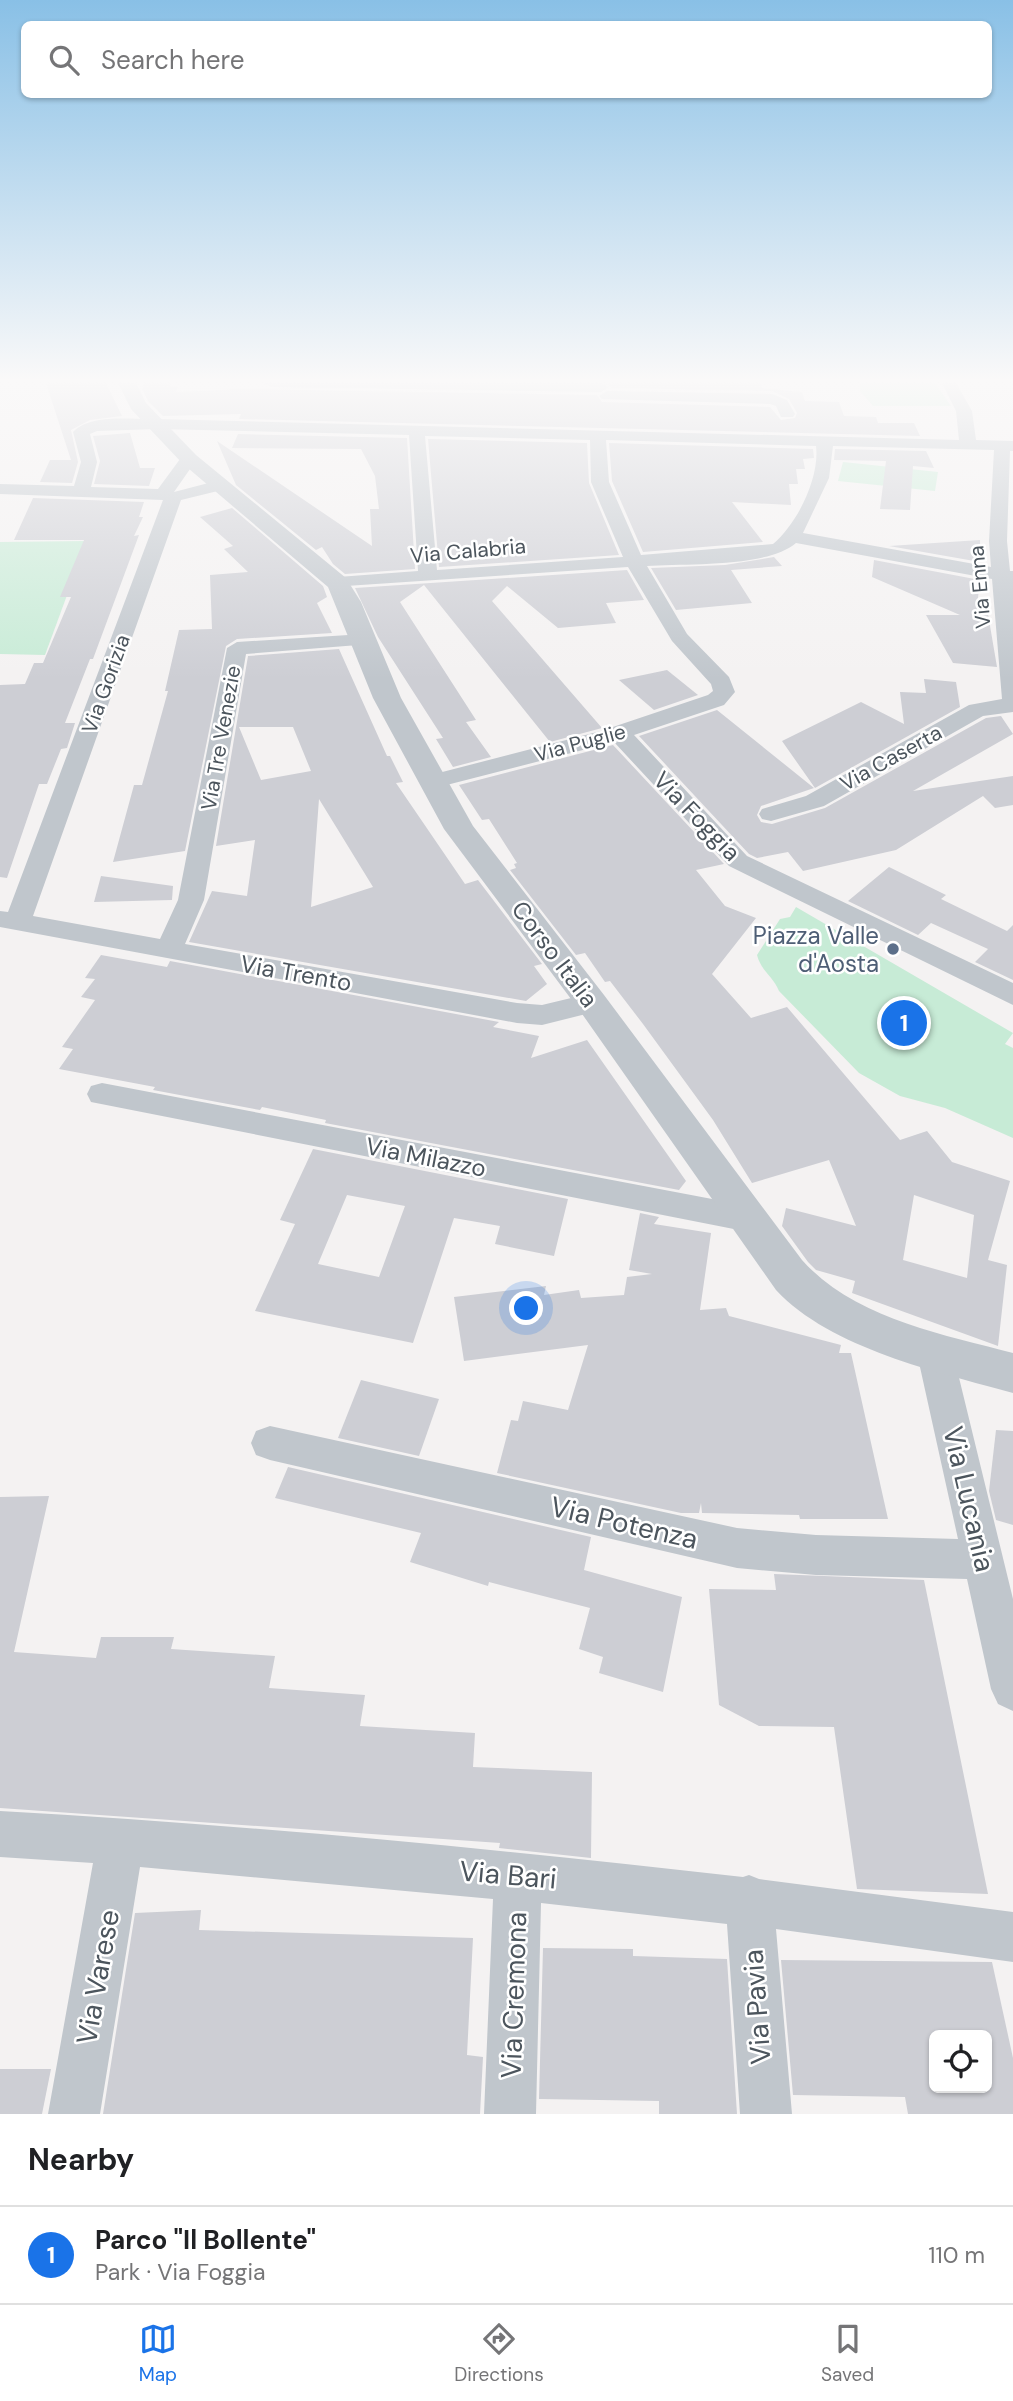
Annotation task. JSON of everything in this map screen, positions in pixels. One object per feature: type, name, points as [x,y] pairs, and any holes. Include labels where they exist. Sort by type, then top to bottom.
[{"type":"street","points":[[81,491],[84,482]]},
{"type":"street","name":"Via Gorizia","points":[[9,920],[173,482]]},
{"type":"street","name":"Corso Italia","points":[[216,482],[280,531],[338,583],[387,698],[459,829],[592,1003],[750,1219],[768,1249],[798,1284],[823,1303],[875,1328],[1013,1373]]},
{"type":"street","points":[[419,482],[428,577]]},
{"type":"street","points":[[600,482],[633,559]]},
{"type":"street","points":[[818,482],[792,537],[1006,576]]},
{"type":"street","name":"Via Enna","points":[[1007,482],[1006,576],[1012,694]]},
{"type":"street","points":[[0,489],[168,496],[220,485]]},
{"type":"street","name":"Via Calabria","points":[[338,583],[767,551],[783,545],[792,537]]},
{"type":"street","name":"Via Puglie","points":[[431,782],[619,733],[716,700],[724,692],[721,682],[679,636],[633,559]]},
{"type":"street","name":"Via Tre Venezie","points":[[169,949],[191,900],[237,648],[364,640]]},
{"type":"street","name":"Via Caserta","points":[[771,814],[815,801],[977,710],[1012,694]]},
{"type":"street","name":"Via Foggia","points":[[619,733],[738,861],[1013,995]]},
{"type":"street","name":"Via Trento","points":[[9,920],[517,1013],[542,1015],[592,1003]]},
{"type":"street","name":"Via Milazzo","points":[[102,1094],[750,1219]]},
{"type":"street","name":"Via Lucania","points":[[934,1349],[1013,1689]]},
{"type":"street","name":"Via Potenza","points":[[270,1443],[737,1548],[816,1555],[983,1560]]},
{"type":"street","name":"Via Bari","points":[[0,1834],[121,1840],[749,1899],[1013,1937]]},
{"type":"street","name":"Via Varese","points":[[74,2114],[121,1840]]},
{"type":"street","name":"Via Cremona","points":[[510,2114],[518,1876]]},
{"type":"street","name":"Via Pavia","points":[[749,1899],[766,2114]]},
{"type":"green space","points":[[844,482],[936,482],[935,491]]},
{"type":"green space","points":[[87,541],[45,655],[0,654],[0,542]]},
{"type":"green space","points":[[796,907],[1013,1033],[1005,1044],[1013,1048],[1013,1138],[945,1108],[900,1096],[859,1073],[779,991],[757,955],[780,919],[790,917]]},
{"type":"building","points":[[95,482],[150,482],[149,486],[94,484]]},
{"type":"building","points":[[235,482],[277,482],[372,546],[370,509],[379,509],[376,482],[410,482],[415,569],[345,574],[333,564],[322,547],[316,550]]},
{"type":"building","points":[[432,482],[589,482],[619,555],[439,567]]},
{"type":"building","points":[[612,482],[798,482],[798,484],[789,484],[791,505],[732,502],[763,542],[643,552]]},
{"type":"building","points":[[883,482],[912,482],[910,510],[880,509]]},
{"type":"building","points":[[33,498],[144,502],[139,517],[143,517],[134,536],[139,535],[93,659],[90,659],[65,723],[75,723],[67,748],[61,749],[47,784],[39,784],[7,878],[0,877],[0,685],[25,684],[34,663],[43,663],[71,597],[60,597],[84,540],[14,540]]},
{"type":"building","points":[[232,508],[323,586],[327,597],[317,603],[332,633],[237,639],[226,646],[185,851],[113,862],[134,785],[142,785],[168,691],[165,691],[179,630],[212,629],[210,575],[248,572],[224,549],[233,546],[200,517]]},
{"type":"building","points":[[980,540],[980,562],[889,546]]},
{"type":"building","points":[[774,557],[782,566],[731,570],[752,603],[676,610],[651,568],[725,565]]},
{"type":"building","points":[[874,560],[980,580],[976,615],[988,614],[997,667],[953,663],[926,615],[960,615],[872,577]]},
{"type":"building","points":[[627,570],[644,600],[606,603],[616,623],[558,628],[507,586],[492,601],[602,728],[550,742],[424,585],[400,602],[476,720],[466,722],[491,757],[453,767],[436,739],[443,738],[378,637],[355,588]]},
{"type":"building","points":[[339,649],[387,756],[390,756],[403,782],[396,783],[465,884],[478,880],[542,964],[534,966],[547,984],[526,1001],[189,942],[212,891],[247,896],[255,840],[216,846],[248,656]],"holes":[[[239,727],[293,727],[311,771],[261,780]],[[319,799],[373,887],[311,907]]]},
{"type":"building","points":[[667,670],[698,695],[654,710],[619,680]]},
{"type":"building","points":[[924,679],[956,682],[960,707],[815,788],[782,741],[861,702],[904,724],[900,692],[926,693]]},
{"type":"building","points":[[717,710],[814,788],[761,806],[757,815],[761,822],[772,824],[825,808],[986,718],[1001,716],[1013,734],[913,791],[1013,776],[1013,805],[995,808],[983,796],[896,850],[803,871],[788,852],[757,858],[749,854],[639,736]]},
{"type":"building","points":[[613,745],[724,864],[696,870],[725,906],[756,918],[712,974],[751,1018],[787,1007],[900,1140],[927,1131],[952,1162],[1010,1181],[988,1260],[1007,1265],[998,1346],[852,1293],[855,1281],[816,1270],[808,1262],[782,1226],[786,1208],[856,1226],[829,1160],[752,1183],[713,1120],[610,981],[605,982],[585,953],[576,955],[510,870],[516,868],[514,864],[517,863],[489,819],[482,820],[459,785]],"holes":[[[914,1195],[974,1215],[967,1278],[903,1260]]]},
{"type":"building","points":[[889,867],[946,895],[941,899],[1007,931],[1013,925],[1013,980],[975,962],[988,949],[931,923],[918,935],[848,901]]},
{"type":"building","points":[[101,876],[173,886],[172,900],[94,902]]},
{"type":"building","points":[[101,955],[167,967],[170,961],[499,1022],[493,1027],[539,1036],[531,1058],[587,1040],[686,1181],[679,1190],[325,1123],[326,1120],[262,1107],[260,1110],[153,1090],[155,1087],[59,1069],[73,1049],[62,1047],[95,1000],[81,997],[95,979],[85,978]]},
{"type":"building","points":[[313,1149],[568,1199],[554,1256],[495,1244],[500,1226],[454,1218],[413,1343],[255,1311],[295,1224],[280,1220]],"holes":[[[347,1195],[405,1206],[379,1277],[318,1264]]]},
{"type":"building","points":[[640,1213],[659,1217],[654,1224],[711,1233],[700,1310],[726,1308],[729,1316],[841,1345],[839,1353],[851,1353],[888,1519],[800,1519],[799,1515],[702,1513],[701,1503],[699,1513],[681,1513],[497,1473],[511,1420],[518,1421],[523,1401],[568,1410],[588,1345],[464,1361],[454,1297],[546,1286],[544,1295],[579,1290],[581,1298],[624,1295],[627,1277],[652,1274],[629,1270]]},
{"type":"building","points":[[361,1380],[439,1399],[419,1456],[338,1438]]},
{"type":"building","points":[[996,1430],[1013,1431],[1013,1525],[996,1520],[989,1491]]},
{"type":"building","points":[[288,1467],[591,1537],[584,1570],[682,1597],[663,1692],[599,1673],[603,1657],[579,1649],[590,1608],[489,1582],[488,1586],[410,1562],[421,1533],[275,1498]]},
{"type":"building","points":[[49,1496],[14,1652],[96,1658],[101,1637],[174,1637],[171,1649],[275,1656],[269,1688],[365,1695],[360,1726],[475,1733],[473,1767],[592,1772],[591,1858],[499,1848],[500,1843],[0,1808],[0,1497]]},
{"type":"building","points":[[774,1574],[924,1580],[988,1894],[857,1889],[834,1727],[759,1726],[719,1705],[709,1589],[776,1590]]},
{"type":"building","points":[[201,1910],[199,1930],[473,1938],[467,2055],[483,2057],[480,2114],[103,2114],[135,1913]]},
{"type":"building","points":[[543,1948],[633,1949],[633,1956],[727,1959],[737,2114],[659,2114],[659,2101],[539,2099]]},
{"type":"building","points":[[781,1960],[992,1962],[1013,2058],[1013,2114],[908,2114],[905,2097],[793,2095]]},
{"type":"building","points":[[0,2069],[51,2069],[42,2114],[0,2114]]},
{"type":"place","name":"Piazza Valle d'Aosta","points":[[893,949]]},
{"type":"place","name":"Parco \"Il Bollente\"","points":[[904,1023]]}]
